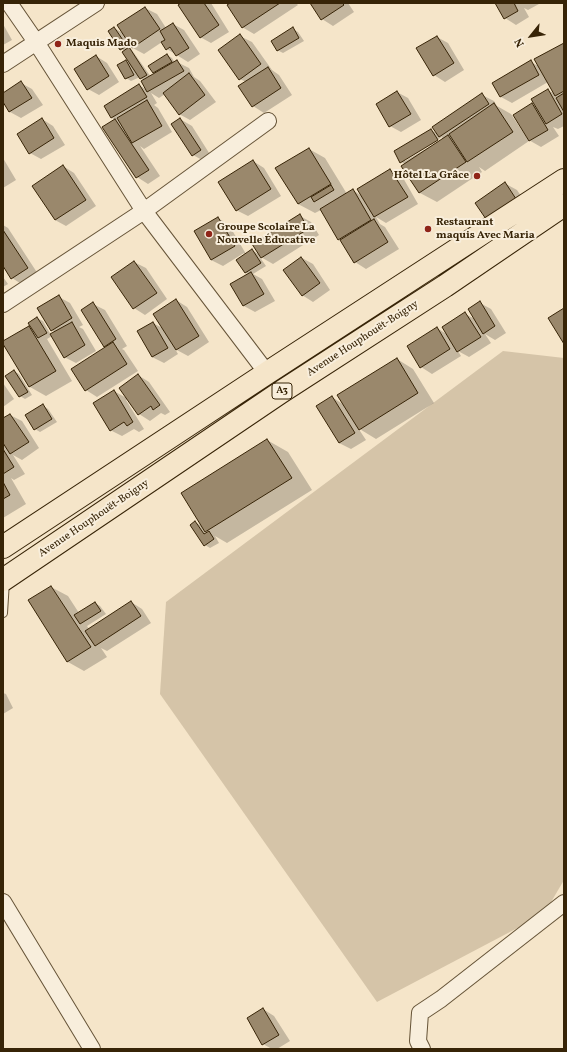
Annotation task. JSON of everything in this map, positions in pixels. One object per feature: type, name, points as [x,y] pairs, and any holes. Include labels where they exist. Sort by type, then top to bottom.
[{"type":"highway","name":"A3","points":[[3,547],[266,372],[564,180]]},
{"type":"highway","name":"Avenue Houphouët-Boigny","points":[[4,579],[281,392],[445,286],[564,205]]},
{"type":"street","points":[[9,3],[36,42],[144,211],[266,372]]},
{"type":"street","points":[[3,64],[96,3]]},
{"type":"street","points":[[3,304],[144,211],[268,121]]},
{"type":"street","points":[[3,902],[92,1049]]},
{"type":"street","points":[[422,1049],[418,1041],[420,1013],[441,1000],[564,903]]},
{"type":"lane","points":[[3,613],[4,579]]},
{"type":"shaded area","points":[[503,351],[564,358],[564,880],[544,914],[377,1002],[160,694],[166,602]]},
{"type":"building","points":[[181,3],[204,3],[219,25],[200,38],[178,5]]},
{"type":"building","points":[[230,3],[280,3],[242,28],[227,5]]},
{"type":"building","points":[[310,3],[342,3],[344,5],[321,20]]},
{"type":"building","points":[[495,3],[514,3],[518,11],[504,19]]},
{"type":"building","points":[[145,7],[160,29],[132,48],[117,25]]},
{"type":"building","points":[[173,23],[189,48],[176,56],[170,47],[166,50],[161,42],[165,40],[160,31]]},
{"type":"building","points":[[114,27],[127,46],[120,50],[108,31]]},
{"type":"building","points":[[293,27],[299,38],[277,51],[271,41]]},
{"type":"building","points":[[240,34],[261,64],[239,80],[218,50]]},
{"type":"building","points":[[437,36],[454,63],[433,76],[416,48]]},
{"type":"building","points":[[564,43],[564,91],[555,96],[534,59]]},
{"type":"building","points":[[129,47],[147,75],[140,79],[122,52]]},
{"type":"building","points":[[167,54],[172,62],[153,73],[148,66]]},
{"type":"building","points":[[96,55],[109,76],[87,90],[74,69]]},
{"type":"building","points":[[126,60],[134,75],[125,79],[117,65]]},
{"type":"building","points":[[177,60],[184,71],[147,92],[141,81]]},
{"type":"building","points":[[531,60],[539,75],[500,97],[492,83]]},
{"type":"building","points":[[268,67],[281,88],[252,107],[238,86]]},
{"type":"building","points":[[189,73],[205,95],[179,115],[163,93]]},
{"type":"building","points":[[21,81],[32,98],[9,112],[3,102],[3,93]]},
{"type":"building","points":[[139,84],[147,97],[111,118],[104,106]]},
{"type":"building","points":[[548,89],[562,114],[546,124],[531,99]]},
{"type":"building","points":[[397,91],[411,114],[389,127],[376,104]]},
{"type":"building","points":[[482,93],[489,104],[439,137],[432,127]]},
{"type":"building","points":[[564,93],[564,112],[556,98]]},
{"type":"building","points":[[147,100],[162,126],[132,143],[117,118]]},
{"type":"building","points":[[494,103],[513,132],[467,162],[449,134]]},
{"type":"building","points":[[532,103],[548,130],[529,141],[513,115]]},
{"type":"building","points":[[42,118],[54,138],[29,154],[17,134]]},
{"type":"building","points":[[180,118],[201,150],[192,156],[171,124]]},
{"type":"building","points":[[115,119],[149,170],[136,178],[102,127]]},
{"type":"building","points":[[431,129],[438,140],[400,163],[394,151]]},
{"type":"building","points":[[448,135],[466,162],[419,193],[401,166]]},
{"type":"building","points":[[309,148],[331,184],[298,204],[275,168]]},
{"type":"building","points":[[253,160],[271,189],[236,211],[218,182]]},
{"type":"building","points":[[63,165],[86,200],[55,220],[32,186]]},
{"type":"building","points":[[390,169],[408,197],[374,217],[357,189]]},
{"type":"building","points":[[505,182],[518,202],[488,222],[475,203]]},
{"type":"building","points":[[331,185],[334,190],[314,202],[311,197]]},
{"type":"building","points":[[353,189],[371,220],[338,240],[320,209]]},
{"type":"building","points":[[300,214],[308,229],[261,258],[252,244]]},
{"type":"building","points":[[218,217],[235,246],[211,260],[194,231]]},
{"type":"building","points":[[374,219],[388,242],[354,263],[340,240]]},
{"type":"building","points":[[3,230],[28,268],[11,279],[3,266]]},
{"type":"building","points":[[252,249],[261,263],[245,273],[236,260]]},
{"type":"building","points":[[301,257],[320,283],[302,296],[283,270]]},
{"type":"building","points":[[134,261],[157,293],[133,309],[111,277]]},
{"type":"building","points":[[251,272],[264,294],[243,306],[230,284]]},
{"type":"building","points":[[59,295],[72,318],[51,331],[37,308]]},
{"type":"building","points":[[176,299],[199,336],[176,350],[153,314]]},
{"type":"building","points":[[480,301],[495,326],[483,334],[468,309]]},
{"type":"building","points":[[93,302],[116,339],[104,347],[81,310]]},
{"type":"building","points":[[564,308],[564,344],[548,318]]},
{"type":"building","points":[[465,312],[481,337],[457,352],[442,327]]},
{"type":"building","points":[[37,317],[47,333],[38,338],[28,323]]},
{"type":"building","points":[[72,322],[85,345],[64,358],[50,334]]},
{"type":"building","points":[[153,322],[168,348],[152,357],[137,331]]},
{"type":"building","points":[[29,326],[56,371],[29,387],[3,344],[3,341]]},
{"type":"building","points":[[437,327],[450,349],[420,368],[407,346]]},
{"type":"building","points":[[113,342],[127,364],[85,391],[71,369]]},
{"type":"building","points":[[397,358],[418,393],[359,430],[337,395]]},
{"type":"building","points":[[14,370],[28,392],[19,397],[5,376]]},
{"type":"building","points":[[138,374],[160,405],[153,410],[151,406],[138,415],[119,388]]},
{"type":"building","points":[[114,390],[133,422],[127,426],[124,422],[110,431],[93,403]]},
{"type":"building","points":[[332,396],[355,433],[339,443],[316,406]]},
{"type":"building","points":[[43,404],[52,419],[34,430],[25,415]]},
{"type":"building","points":[[10,414],[29,442],[10,454],[3,443],[3,418]]},
{"type":"building","points":[[267,439],[292,478],[205,532],[181,493]]},
{"type":"building","points":[[3,449],[14,467],[3,474]]},
{"type":"building","points":[[3,482],[10,495],[3,499]]},
{"type":"building","points":[[195,521],[204,534],[209,531],[214,539],[204,546],[190,525]]},
{"type":"building","points":[[51,586],[91,647],[67,662],[28,600]]},
{"type":"building","points":[[131,601],[141,616],[95,646],[85,631]]},
{"type":"building","points":[[95,602],[101,611],[80,624],[74,615]]},
{"type":"building","points":[[263,1008],[279,1035],[262,1045],[247,1018]]},
{"type":"place","name":"Maquis Mado","points":[[58,44]]},
{"type":"place","name":"Hôtel La Grâce","points":[[477,176]]},
{"type":"place","name":"Restaurant maquis Avec Maria","points":[[428,229]]},
{"type":"place","name":"Groupe Scolaire La Nouvelle Éducative","points":[[209,234]]}]
